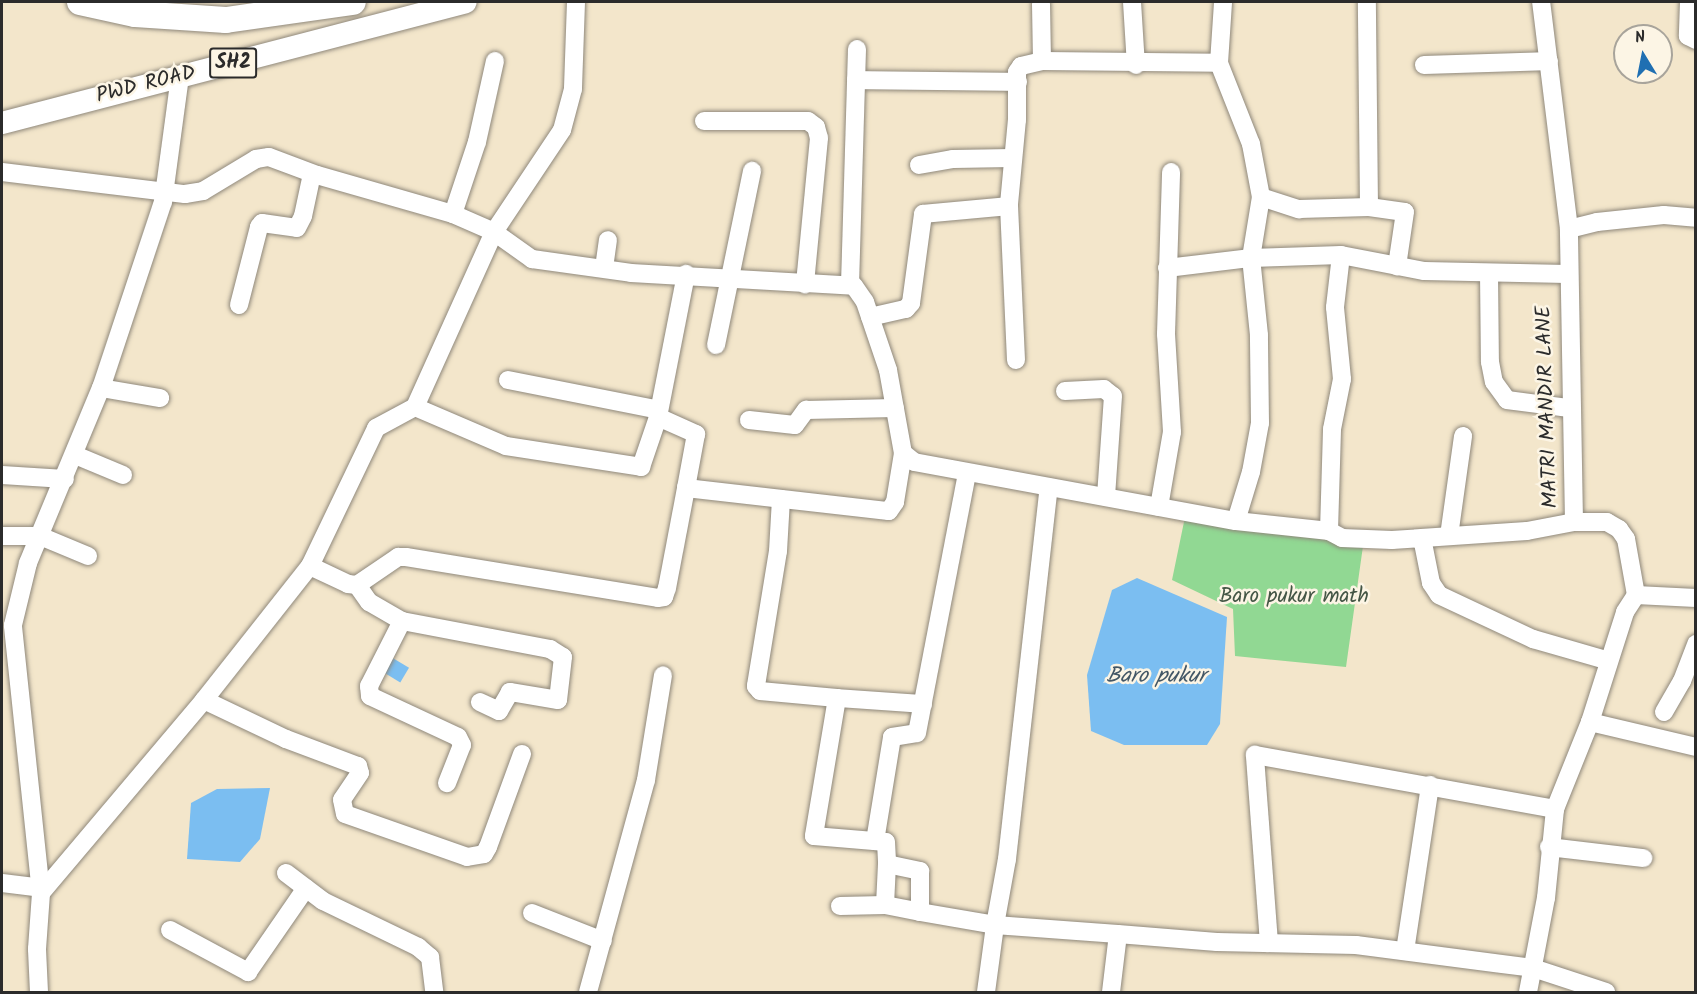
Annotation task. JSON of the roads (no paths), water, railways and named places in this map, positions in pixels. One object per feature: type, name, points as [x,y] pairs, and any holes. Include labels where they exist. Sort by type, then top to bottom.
[{"type":"highway","points":[[80,2],[181,19],[226,20],[353,2]]},
{"type":"main road","name":"PWD ROAD","points":[[2,123],[465,2]]},
{"type":"street","points":[[41,890],[204,700],[310,566],[376,428],[415,407],[494,232],[562,130],[573,89],[576,2]]},
{"type":"street","points":[[1132,2],[1136,65]]},
{"type":"street","points":[[1223,2],[1219,63],[1251,144],[1261,197],[1251,258],[1259,335],[1260,423],[1251,472],[1236,521]]},
{"type":"street","points":[[1367,2],[1369,207]]},
{"type":"street","name":"MATRI MANDIR LANE","points":[[1541,2],[1569,229],[1567,274],[1569,408],[1574,522],[1607,522],[1619,529],[1626,539],[1636,595]]},
{"type":"street","points":[[1689,2],[1688,36],[1695,40]]},
{"type":"street","points":[[1041,4],[1042,61]]},
{"type":"street","points":[[850,285],[857,49]]},
{"type":"street","points":[[1016,360],[1009,206],[1018,67],[1042,61],[1136,65],[1219,63]]},
{"type":"street","points":[[1424,65],[1549,61]]},
{"type":"street","points":[[453,214],[477,142],[495,62]]},
{"type":"street","points":[[39,993],[37,949],[41,890],[7,625],[28,563],[102,388],[165,190],[180,77]]},
{"type":"street","points":[[856,80],[1018,82]]},
{"type":"street","points":[[704,121],[808,121],[816,127],[818,158],[805,284]]},
{"type":"street","points":[[2,172],[185,194],[203,191],[256,159],[269,156],[312,174],[453,214],[494,232],[532,259],[604,268],[805,284],[850,285],[859,289],[888,370],[903,453],[895,502],[889,511],[686,488]]},
{"type":"street","points":[[919,165],[953,159],[1012,159]]},
{"type":"street","points":[[716,345],[732,278],[752,171]]},
{"type":"street","points":[[1159,507],[1172,432],[1166,334],[1171,172]]},
{"type":"street","points":[[238,305],[259,227],[262,223],[297,228],[303,216],[312,174]]},
{"type":"street","points":[[1261,197],[1299,209],[1369,207],[1405,212],[1397,266]]},
{"type":"street","points":[[870,317],[906,309],[911,303],[923,214],[1009,206]]},
{"type":"street","points":[[1569,229],[1597,222],[1664,215],[1695,218]]},
{"type":"street","points":[[604,268],[608,240]]},
{"type":"street","points":[[1167,268],[1251,258],[1341,255],[1397,266],[1489,273],[1567,274]]},
{"type":"street","points":[[1329,531],[1332,429],[1342,379],[1335,307],[1341,255]]},
{"type":"street","points":[[1489,273],[1490,362],[1494,382],[1507,400],[1569,408]]},
{"type":"street","points":[[415,407],[506,446],[635,469],[645,463],[659,414],[686,274]]},
{"type":"street","points":[[310,566],[348,584],[357,585],[399,557],[406,557],[658,598],[664,597],[696,434],[659,414],[508,380]]},
{"type":"street","points":[[102,388],[160,398]]},
{"type":"street","points":[[1065,391],[1104,388],[1113,396],[1106,497]]},
{"type":"street","points":[[749,420],[795,424],[806,410],[895,408]]},
{"type":"street","points":[[1449,536],[1463,436]]},
{"type":"street","points":[[903,453],[914,462],[967,473],[1236,521],[1329,531],[1342,538],[1422,538],[1527,531],[1574,522]]},
{"type":"street","points":[[75,455],[123,475]]},
{"type":"street","points":[[875,841],[892,737],[917,733],[967,473]]},
{"type":"street","points":[[2,475],[65,479]]},
{"type":"street","points":[[986,993],[1007,859],[1049,487]]},
{"type":"street","points":[[781,499],[778,551],[756,686],[760,692],[923,704]]},
{"type":"street","points":[[2,536],[40,536],[88,556]]},
{"type":"street","points":[[1422,538],[1431,583],[1440,595],[1533,639],[1609,661]]},
{"type":"street","points":[[357,585],[369,602],[402,621],[561,652],[563,664],[558,700],[510,692],[499,711],[480,702]]},
{"type":"street","points":[[1528,993],[1546,898],[1549,846],[1555,809],[1590,722],[1625,612],[1636,595],[1695,598]]},
{"type":"street","points":[[402,621],[369,686],[370,696],[458,737],[462,745],[447,783]]},
{"type":"street","points":[[1664,712],[1682,681],[1695,644]]},
{"type":"street","points":[[588,993],[646,780],[663,675]]},
{"type":"street","points":[[837,698],[812,831],[820,838],[875,841],[888,845],[885,905]]},
{"type":"street","points":[[204,700],[286,739],[358,766],[360,773],[342,800],[345,814],[467,857],[484,854],[488,847],[522,754]]},
{"type":"street","points":[[1590,722],[1695,747]]},
{"type":"street","points":[[1269,943],[1255,756],[1430,785],[1555,809]]},
{"type":"street","points":[[1405,951],[1430,785]]},
{"type":"street","points":[[1549,846],[1643,858]]},
{"type":"street","points":[[886,864],[920,871],[920,912]]},
{"type":"street","points":[[286,873],[323,901],[418,947],[430,957],[434,993]]},
{"type":"street","points":[[2,883],[41,890]]},
{"type":"street","points":[[170,930],[248,972],[306,888]]},
{"type":"street","points":[[840,906],[885,905],[995,925],[1269,943],[1356,945],[1533,968],[1606,993]]},
{"type":"street","points":[[532,913],[603,941]]},
{"type":"street","points":[[1111,993],[1118,934]]},
{"type":"water","name":"Baro pukur","points":[[1137,578],[1227,617],[1220,724],[1207,745],[1124,745],[1091,731],[1087,675],[1112,590]]},
{"type":"water","points":[[391,657],[409,668],[400,682],[382,672]]},
{"type":"water","points":[[270,788],[260,839],[240,862],[187,859],[191,803],[217,789]]},
{"type":"park label","name":"Baro pukur math","points":[[1294,597]]}]
